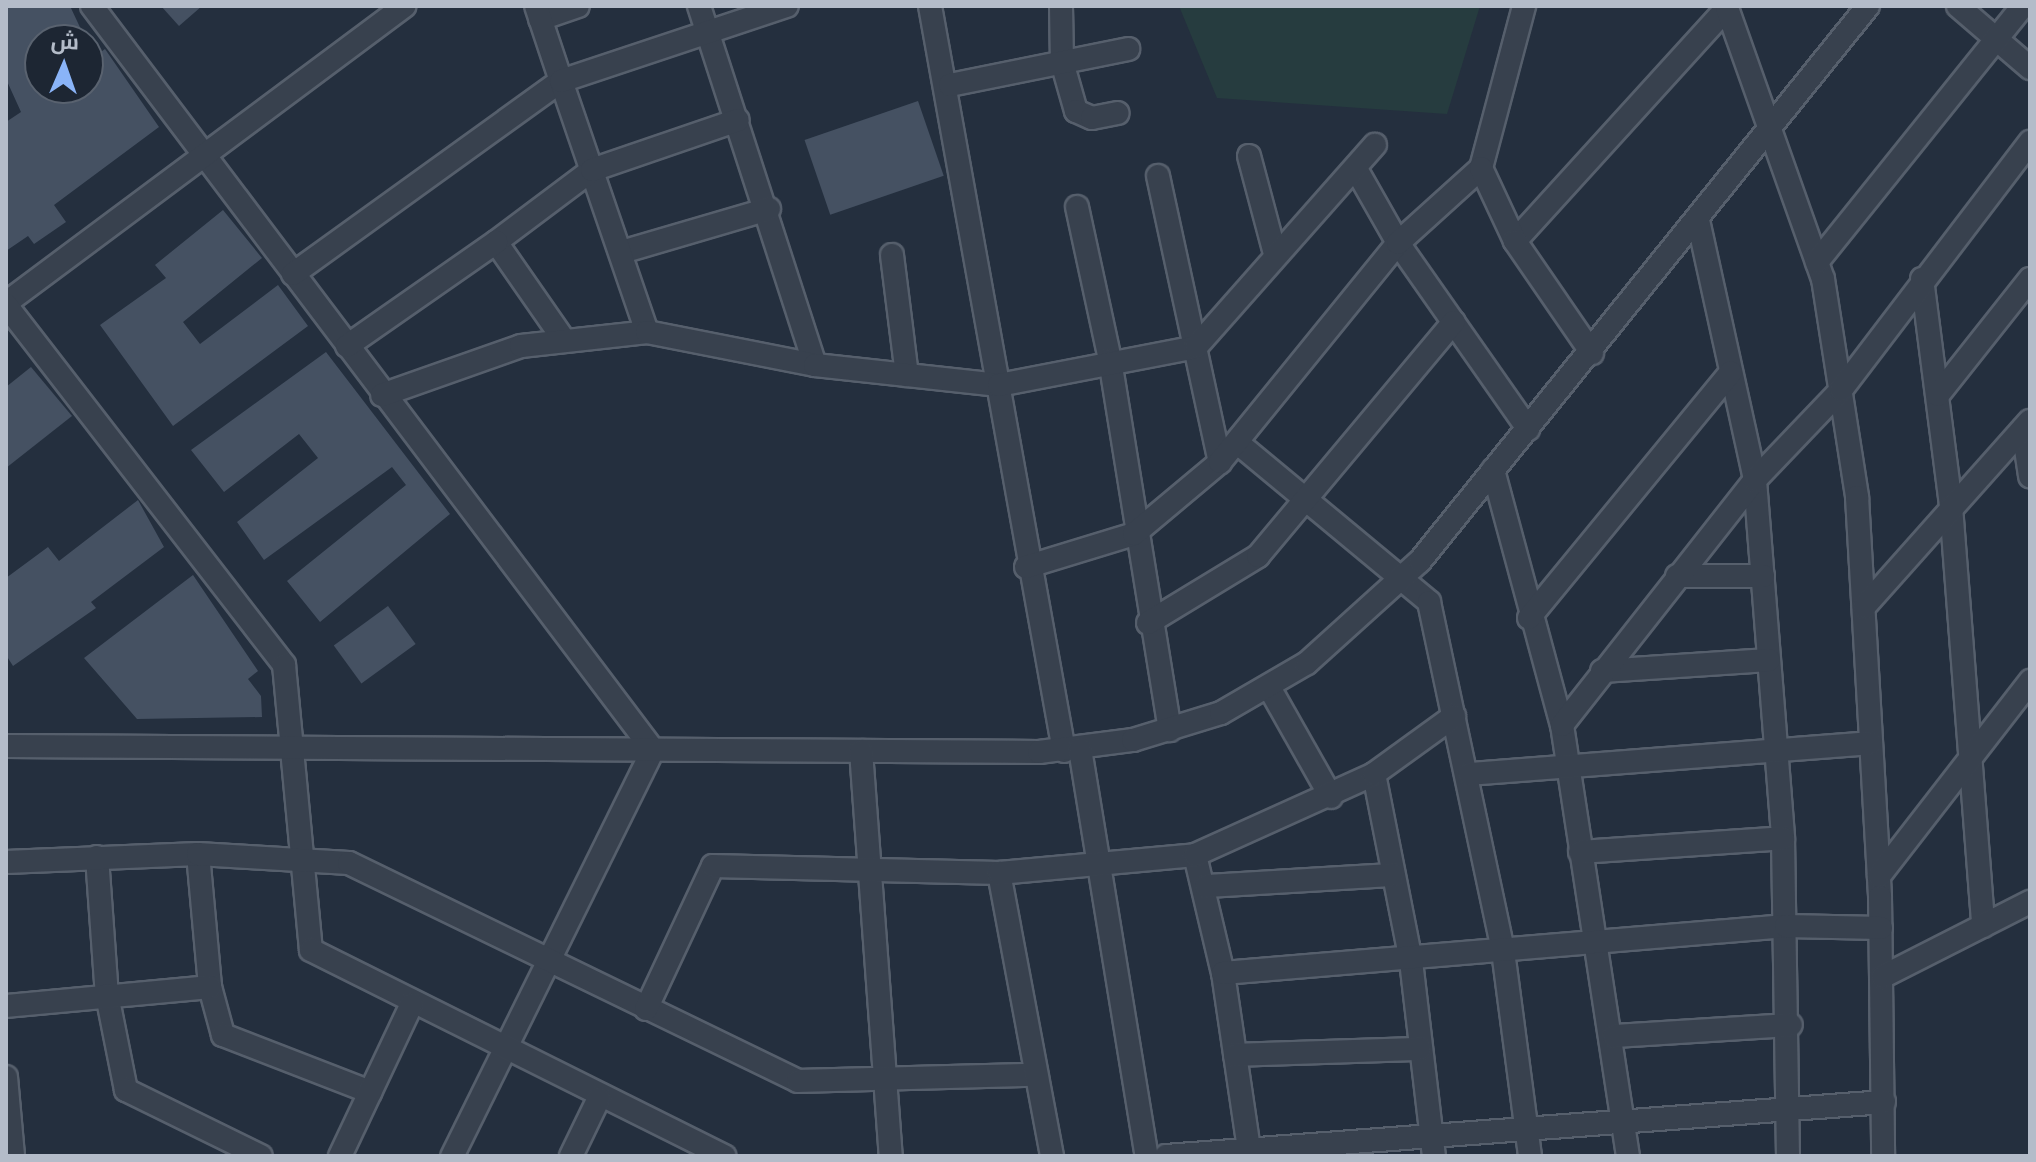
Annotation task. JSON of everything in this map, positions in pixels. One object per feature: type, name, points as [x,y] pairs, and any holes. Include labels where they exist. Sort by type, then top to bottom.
[{"type":"street","points":[[92,6],[382,395],[653,750]]},
{"type":"street","points":[[404,6],[207,158],[6,304],[284,665],[295,748],[301,856],[311,950],[506,1052],[724,1156]]},
{"type":"street","points":[[578,6],[538,12],[592,170],[625,251],[647,332]]},
{"type":"street","points":[[699,6],[769,209],[815,365]]},
{"type":"street","points":[[293,274],[561,81],[787,6]]},
{"type":"street","points":[[930,6],[950,85],[1026,567],[1099,866],[1147,1156]]},
{"type":"street","points":[[1061,6],[1062,62],[1076,111],[1092,118],[1118,113]]},
{"type":"street","points":[[1026,567],[1134,534],[1239,444],[1398,243],[1481,168],[1524,6]]},
{"type":"street","points":[[6,746],[1072,750],[1170,730],[1270,689],[1405,575],[1592,353],[1868,6]]},
{"type":"street","points":[[1958,6],[2030,68]]},
{"type":"street","points":[[1817,262],[2023,6]]},
{"type":"street","points":[[1515,241],[1726,7],[1772,127],[1817,262],[1841,390],[1864,607],[1879,876],[1883,1156]]},
{"type":"street","points":[[950,85],[1128,49]]},
{"type":"street","points":[[347,346],[496,242],[592,170],[738,120]]},
{"type":"street","points":[[1562,725],[1755,480],[1841,390],[1922,279],[2030,142]]},
{"type":"street","points":[[382,395],[521,346],[647,332],[815,365],[999,385],[1110,360],[1196,347],[1275,254],[1375,145]]},
{"type":"street","points":[[1249,156],[1275,254]]},
{"type":"street","points":[[1481,168],[1515,241],[1592,353]]},
{"type":"street","points":[[1356,169],[1398,243],[1528,429]]},
{"type":"street","points":[[1158,176],[1220,462]]},
{"type":"street","points":[[1077,207],[1110,360],[1148,623],[1170,730]]},
{"type":"street","points":[[625,251],[769,209]]},
{"type":"street","points":[[1698,220],[1755,480],[1783,838],[1791,1025],[1788,1156]]},
{"type":"street","points":[[496,242],[564,340]]},
{"type":"street","points":[[892,255],[907,375]]},
{"type":"street","points":[[1922,279],[1951,506],[1973,752],[1983,926]]},
{"type":"street","points":[[1938,395],[2030,279]]},
{"type":"street","points":[[1148,623],[1258,556],[1311,501],[1454,322]]},
{"type":"street","points":[[1529,618],[1731,372]]},
{"type":"street","points":[[1864,607],[1951,506],[2027,425]]},
{"type":"street","points":[[2027,425],[2030,476]]},
{"type":"street","points":[[1239,444],[1405,575],[1429,602],[1469,774],[1503,951],[1530,1156]]},
{"type":"street","points":[[1493,470],[1529,618],[1562,725],[1580,852],[1614,1036],[1628,1156]]},
{"type":"street","points":[[1677,576],[1763,576]]},
{"type":"street","points":[[1602,671],[1769,660]]},
{"type":"street","points":[[1879,876],[2030,681]]},
{"type":"street","points":[[1270,689],[1331,797]]},
{"type":"street","points":[[646,1009],[713,866],[869,867],[999,873],[1195,855],[1331,797],[1374,774],[1454,716]]},
{"type":"street","points":[[1469,774],[1871,743]]},
{"type":"street","points":[[452,1156],[653,750]]},
{"type":"street","points":[[861,751],[882,1084],[891,1156]]},
{"type":"street","points":[[1374,774],[1411,961],[1433,1146]]},
{"type":"street","points":[[1580,852],[1783,838]]},
{"type":"street","points":[[198,854],[210,987],[223,1035],[370,1092]]},
{"type":"street","points":[[6,862],[198,854],[301,856],[349,863],[798,1081],[882,1084],[1032,1075]]},
{"type":"street","points":[[1195,855],[1206,886],[1223,973],[1250,1153]]},
{"type":"street","points":[[97,857],[107,995],[126,1090],[261,1156]]},
{"type":"street","points":[[999,873],[1032,1075],[1052,1156]]},
{"type":"street","points":[[1206,886],[1393,875]]},
{"type":"street","points":[[1882,977],[2030,902]]},
{"type":"street","points":[[1223,973],[1411,961],[1786,926],[1881,928]]},
{"type":"street","points":[[6,1006],[210,987]]},
{"type":"street","points":[[340,1156],[412,1004]]},
{"type":"street","points":[[1614,1036],[1791,1025]]},
{"type":"street","points":[[1235,1055],[1420,1049]]},
{"type":"street","points":[[6,1077],[13,1156]]},
{"type":"street","points":[[571,1156],[599,1098]]},
{"type":"street","points":[[1166,1156],[1433,1146],[1527,1126],[1624,1117],[1884,1102]]},
{"type":"green space","points":[[1179,6],[1480,6],[1447,114],[1217,98]]},
{"type":"building","points":[[6,6],[70,6],[78,24],[24,24],[24,104],[104,104],[105,49],[159,127],[54,205],[66,222],[34,244],[28,236],[6,251],[6,122],[21,112],[6,79]]},
{"type":"building","points":[[161,6],[202,6],[179,26]]},
{"type":"building","points":[[918,101],[944,176],[830,215],[805,140]]},
{"type":"building","points":[[223,210],[262,258],[183,322],[200,344],[278,285],[308,326],[173,426],[100,325],[166,278],[155,265]]},
{"type":"building","points":[[326,352],[450,514],[320,622],[287,581],[406,485],[392,467],[264,560],[237,522],[318,458],[299,434],[224,492],[191,450]]},
{"type":"building","points":[[31,367],[72,416],[6,468],[6,387]]},
{"type":"building","points":[[138,500],[164,547],[91,602],[96,608],[13,666],[6,655],[6,578],[48,547],[59,561]]},
{"type":"building","points":[[193,575],[258,671],[248,679],[261,696],[262,717],[137,719],[84,658]]},
{"type":"building","points":[[388,606],[416,644],[361,683],[334,645]]}]
